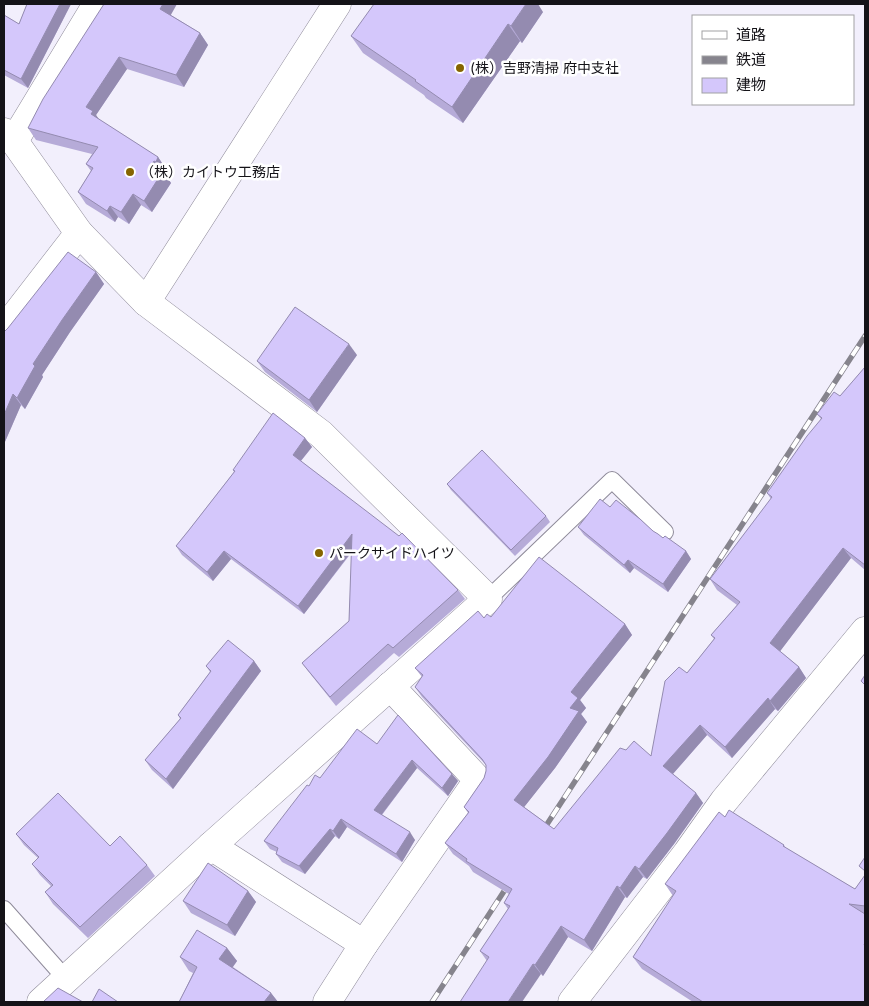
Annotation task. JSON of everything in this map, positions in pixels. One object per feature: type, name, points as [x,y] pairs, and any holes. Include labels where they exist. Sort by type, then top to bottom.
[{"type":"street","points":[[41,1002],[211,846],[488,599],[321,434],[146,302],[79,233],[9,136],[97,4]]},
{"type":"street","points":[[146,302],[337,4]]},
{"type":"street","points":[[4,330],[79,233]]},
{"type":"street","points":[[572,1002],[687,853],[724,801],[865,631]]},
{"type":"street","points":[[327,1002],[364,944],[478,780],[390,686]]},
{"type":"street","points":[[211,846],[364,944]]},
{"type":"lane","points":[[488,599],[612,480],[665,532]]},
{"type":"lane","points":[[4,909],[66,979]]},
{"type":"building","points":[[27,4],[60,4],[21,79],[4,70],[4,15],[19,24]]},
{"type":"building","points":[[104,4],[163,4],[160,9],[200,33],[176,75],[119,57],[86,107],[93,111],[91,114],[158,157],[156,162],[154,161],[152,164],[163,171],[144,201],[133,194],[121,212],[110,206],[107,211],[78,192],[93,168],[86,164],[98,147],[28,128],[43,99]]},
{"type":"building","name":"(株）吉野清掃 府中支社","points":[[374,4],[526,4],[511,26],[508,24],[452,107],[351,36]]},
{"type":"building","points":[[68,252],[96,272],[33,364],[35,366],[17,398],[13,394],[4,415],[4,332]]},
{"type":"building","points":[[295,307],[349,344],[309,400],[257,361]]},
{"type":"building","points":[[865,367],[865,565],[843,548],[770,643],[799,667],[770,701],[768,698],[725,747],[700,725],[663,766],[696,793],[639,869],[635,866],[620,888],[617,886],[584,940],[561,926],[508,1002],[460,1002],[489,957],[480,951],[510,906],[504,903],[512,889],[466,861],[467,859],[445,843],[469,812],[464,807],[484,778],[486,765],[415,687],[423,675],[415,668],[478,611],[484,618],[487,614],[491,617],[539,557],[625,624],[571,692],[578,698],[570,708],[579,711],[548,757],[514,800],[554,829],[620,748],[626,750],[634,741],[651,756],[665,681],[679,667],[687,673],[715,638],[711,635],[740,602],[710,579],[772,497],[767,493],[822,418],[817,414],[834,392],[840,396]]},
{"type":"building","points":[[273,413],[305,438],[293,455],[399,536],[402,533],[458,590],[393,648],[388,644],[330,697],[302,663],[349,621],[352,534],[298,606],[224,551],[207,572],[176,546],[235,471],[233,470]]},
{"type":"building","points":[[482,450],[546,516],[511,550],[447,484]]},
{"type":"building","points":[[600,499],[610,507],[616,500],[653,531],[663,538],[665,536],[686,551],[663,584],[628,560],[624,565],[578,527]]},
{"type":"building","points":[[228,640],[254,661],[166,779],[145,760],[181,718],[178,715],[211,671],[206,666]]},
{"type":"building","points":[[865,675],[865,685],[861,681]]},
{"type":"building","points":[[398,715],[452,774],[442,788],[412,760],[374,810],[410,832],[396,854],[341,819],[333,831],[330,829],[299,866],[276,854],[278,848],[264,841],[307,785],[309,786],[315,775],[320,778],[357,729],[377,744]]},
{"type":"building","points":[[58,793],[110,846],[120,836],[147,865],[80,927],[45,892],[53,885],[32,864],[39,857],[16,834]]},
{"type":"building","points":[[729,810],[783,846],[855,889],[865,875],[865,906],[849,904],[865,914],[865,1002],[703,1002],[633,957],[676,891],[665,884],[719,812],[725,817]]},
{"type":"building","points":[[865,857],[865,871],[859,866]]},
{"type":"building","points":[[208,863],[248,891],[227,925],[183,901]]},
{"type":"building","points":[[197,930],[227,948],[219,959],[271,993],[264,1002],[179,1002],[197,967],[180,957]]},
{"type":"building","points":[[58,988],[83,1002],[43,1002]]},
{"type":"building","points":[[99,989],[118,1002],[92,1002]]},
{"type":"railway","points":[[540,835],[865,336]]},
{"type":"railway","points":[[432,1002],[512,879]]},
{"type":"place","name":"(株）吉野清掃 府中支社","points":[[460,68]]},
{"type":"place","name":"（株）カイトウ工務店","points":[[130,172]]},
{"type":"place","name":"パークサイドハイツ","points":[[319,553]]}]
